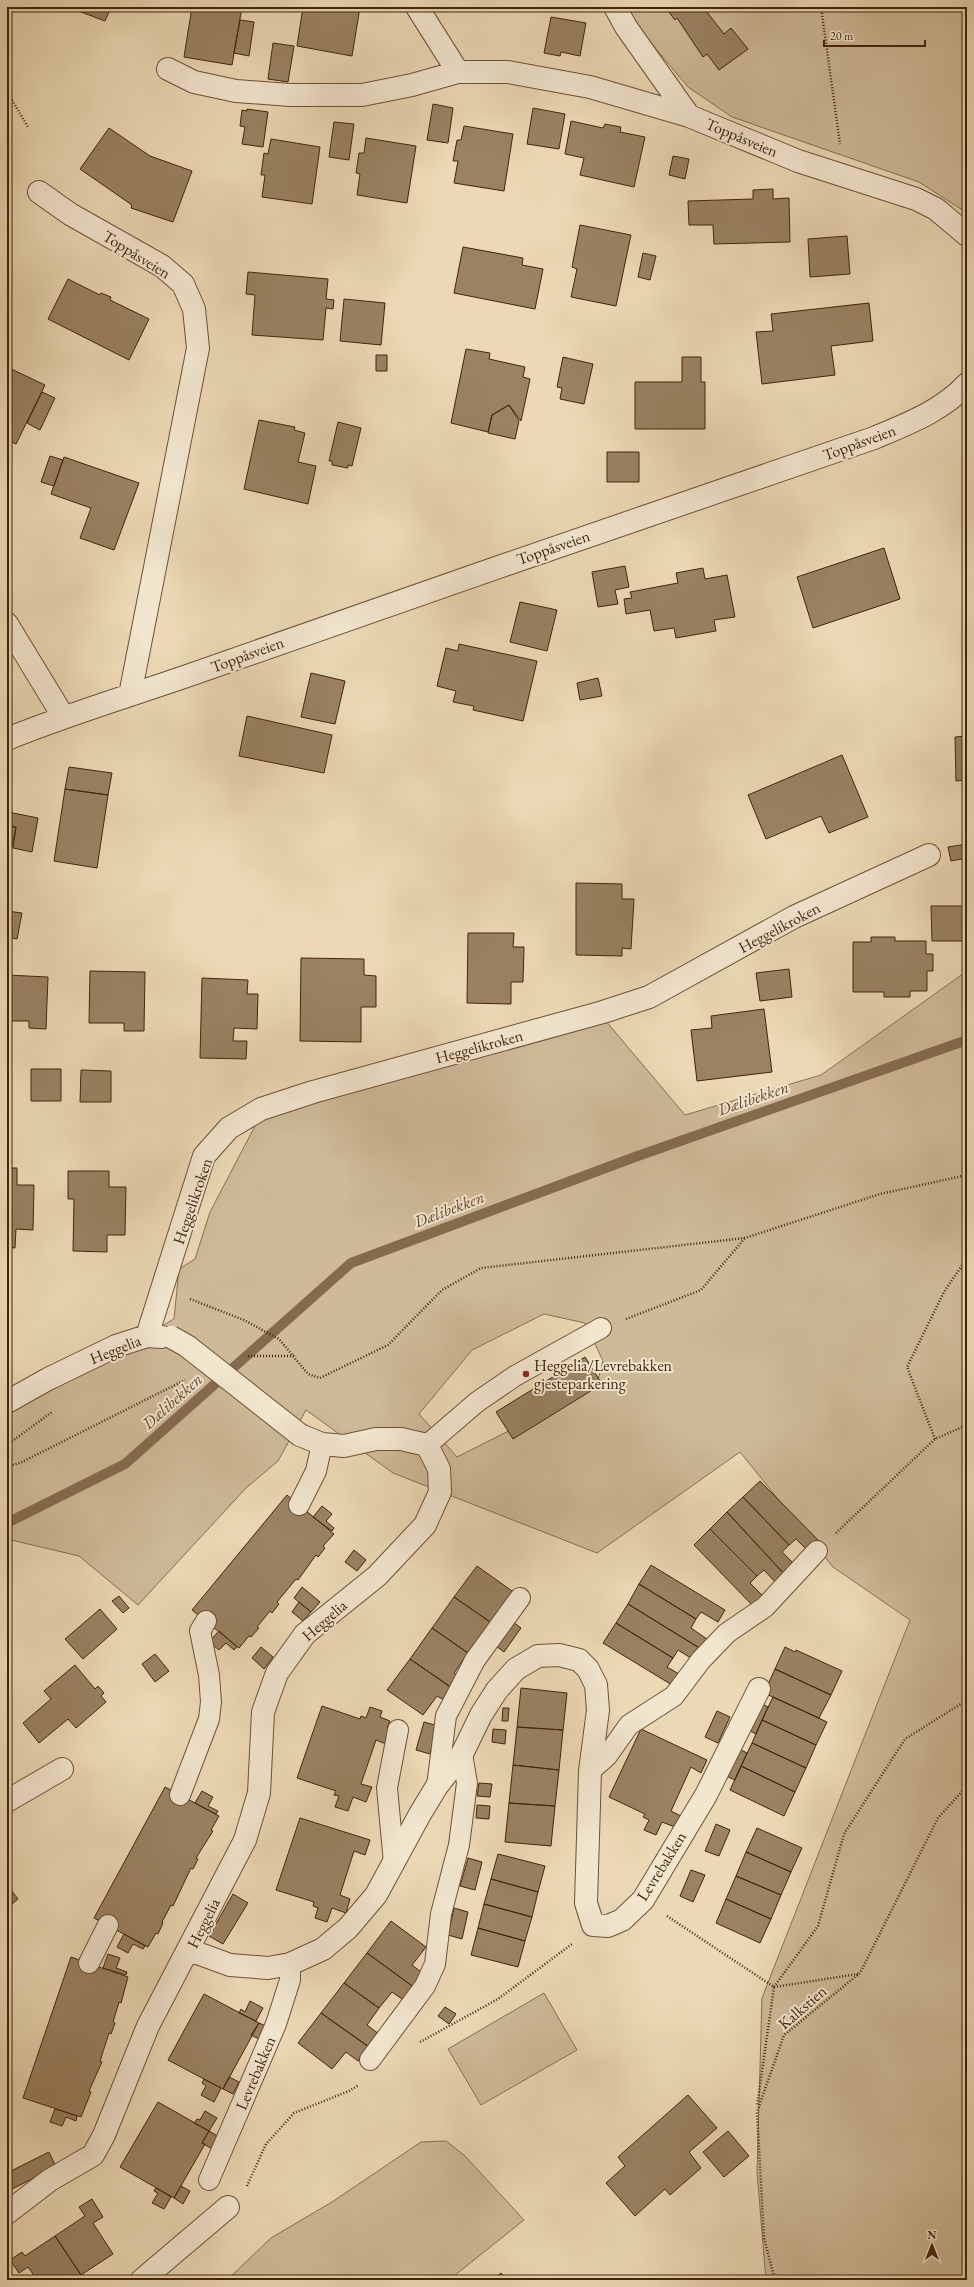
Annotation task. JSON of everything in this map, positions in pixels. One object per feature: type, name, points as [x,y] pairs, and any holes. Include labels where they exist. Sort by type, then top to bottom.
[{"type":"street","points":[[417,7],[458,72]]},
{"type":"street","name":"Toppåsveien","points":[[615,7],[626,27],[689,116]]},
{"type":"street","name":"Toppåsveien","points":[[168,68],[194,82],[236,91],[290,95],[362,94],[412,85],[458,72],[508,72],[590,87],[689,116],[798,161],[916,198],[936,209],[967,235]]},
{"type":"street","name":"Toppåsveien","points":[[39,192],[70,214],[162,266],[183,284],[194,309],[198,348],[130,695]]},
{"type":"street","name":"Toppåsveien","points":[[7,739],[63,716],[130,695],[360,613],[874,438],[919,419],[956,395],[967,384]]},
{"type":"street","points":[[7,624],[63,716]]},
{"type":"street","name":"Heggelikroken","points":[[147,1336],[204,1156],[229,1128],[261,1109],[313,1092],[603,1012],[649,997],[794,917],[929,855]]},
{"type":"street","name":"Heggelia","points":[[7,1402],[48,1379],[109,1349],[147,1336],[171,1337],[187,1346],[300,1435],[322,1444],[344,1446],[376,1438],[401,1438],[427,1445],[438,1469],[440,1492],[425,1525],[377,1576],[305,1634],[277,1672],[263,1712],[259,1793],[245,1840],[189,1950],[148,2026],[104,2135],[92,2155],[50,2180],[7,2213]]},
{"type":"street","points":[[189,1950],[230,1965],[268,1968],[290,1964],[323,1949],[348,1928],[376,1895],[437,1786],[462,1754],[481,1716],[497,1690],[516,1669],[538,1656],[559,1655],[579,1660],[588,1669],[596,1685],[598,1710],[590,1771],[586,1903],[593,1925]]},
{"type":"street","name":"Levrebakken","points":[[593,1925],[608,1926],[622,1920],[643,1900],[706,1795],[759,1689]]},
{"type":"street","points":[[7,1801],[62,1769]]},
{"type":"street","points":[[142,2280],[228,2207]]},
{"type":"lane","points":[[427,1445],[477,1402],[515,1376],[601,1328]]},
{"type":"lane","points":[[299,1505],[316,1471],[322,1444]]},
{"type":"lane","points":[[590,1771],[607,1756],[629,1725],[674,1696],[701,1660],[727,1633],[765,1607],[817,1551]]},
{"type":"lane","points":[[437,1786],[446,1716],[475,1660],[520,1598]]},
{"type":"lane","points":[[180,1795],[209,1719],[212,1702],[209,1675],[200,1631],[206,1620]]},
{"type":"lane","points":[[394,1863],[387,1788],[398,1730]]},
{"type":"lane","points":[[370,2060],[426,1986],[435,1964],[441,1914],[459,1846],[467,1783],[462,1754]]},
{"type":"lane","points":[[89,1963],[108,1925]]},
{"type":"lane","name":"Levrebakken","points":[[209,2180],[276,2024],[290,1980],[290,1964]]},
{"type":"path","points":[[822,7],[843,175]]},
{"type":"path","points":[[7,86],[8,94],[28,127]]},
{"type":"path","points":[[162,1289],[244,1320],[279,1339],[308,1374],[320,1378],[388,1345],[442,1290],[480,1268],[745,1238],[880,1194],[967,1175]]},
{"type":"path","points":[[601,1328],[701,1290],[745,1238]]},
{"type":"path","points":[[935,1439],[907,1367],[944,1292],[967,1258]]},
{"type":"path","points":[[244,1356],[294,1356]]},
{"type":"path","points":[[7,1467],[22,1462],[192,1377]]},
{"type":"path","points":[[817,1551],[935,1439],[967,1425]]},
{"type":"path","points":[[757,2112],[774,1987],[818,1926],[844,1834],[905,1739],[967,1700]]},
{"type":"path","name":"Kalkstien","points":[[775,2280],[764,2238],[757,2112],[784,2035],[860,1973],[938,1818],[967,1786]]},
{"type":"path","points":[[643,1900],[774,1987],[860,1973]]},
{"type":"path","points":[[418,2043],[498,1999],[561,1953],[593,1925]]},
{"type":"path","points":[[228,2207],[247,2187],[266,2144],[294,2113],[349,2091],[362,2083]]},
{"type":"shaded area","points":[[627,7],[967,7],[967,213],[919,182],[732,117],[688,87],[641,31]]},
{"type":"shaded area","points":[[967,971],[967,2280],[766,2280],[757,2172],[762,1998],[910,1620],[833,1567],[740,1452],[597,1553],[393,1473],[306,1410],[278,1461],[246,1488],[138,1605],[79,1556],[7,1539],[7,1415],[174,1319],[179,1269],[195,1259],[210,1212],[256,1124],[313,1092],[605,1020],[685,1115],[821,1075]],"holes":[[[544,1314],[585,1323],[603,1361],[596,1387],[457,1457],[419,1414],[472,1350]]]},
{"type":"shaded area","points":[[544,1993],[577,2050],[481,2105],[448,2049]]},
{"type":"shaded area","points":[[446,2141],[464,2155],[524,2220],[449,2280],[227,2280],[271,2238],[332,2202],[421,2142]]},
{"type":"building","points":[[68,7],[111,7],[105,21]]},
{"type":"building","points":[[192,7],[242,7],[232,65],[184,57]]},
{"type":"building","points":[[303,7],[360,7],[352,56],[297,46]]},
{"type":"building","points":[[665,7],[703,7],[724,34],[731,28],[748,49],[719,70],[707,54],[703,57],[677,18],[675,20]]},
{"type":"building","points":[[551,17],[586,23],[580,56],[561,52],[560,56],[544,53]]},
{"type":"building","points":[[240,20],[254,22],[249,56],[234,53]]},
{"type":"building","points":[[273,43],[294,46],[288,82],[268,79]]},
{"type":"building","points":[[433,104],[453,108],[448,143],[427,140]]},
{"type":"building","points":[[533,108],[565,114],[559,149],[527,144]]},
{"type":"building","points":[[247,109],[268,112],[263,147],[242,144],[245,127],[240,126],[242,110],[247,111]]},
{"type":"building","points":[[571,121],[603,128],[605,124],[621,127],[620,132],[645,137],[634,187],[580,175],[584,158],[565,154]]},
{"type":"building","points":[[334,122],[354,124],[349,160],[329,157]]},
{"type":"building","points":[[464,126],[513,134],[504,191],[454,183],[458,161],[453,161],[457,140],[461,140]]},
{"type":"building","points":[[109,128],[150,156],[192,171],[173,222],[131,208],[132,205],[80,169]]},
{"type":"building","points":[[366,138],[416,146],[407,203],[357,195],[360,174],[356,173],[359,153],[364,153]]},
{"type":"building","points":[[271,139],[320,147],[312,204],[262,197],[265,175],[261,175],[264,153],[268,154]]},
{"type":"building","points":[[673,156],[689,159],[685,179],[669,175]]},
{"type":"building","points":[[773,189],[773,199],[789,198],[790,242],[714,244],[713,225],[689,225],[688,201],[753,199],[753,190]]},
{"type":"building","points":[[580,225],[631,235],[616,306],[571,297],[577,269],[572,267]]},
{"type":"building","points":[[847,236],[850,274],[810,277],[808,239]]},
{"type":"building","points":[[463,247],[523,258],[522,265],[543,269],[535,309],[454,293]]},
{"type":"building","points":[[643,253],[656,256],[650,280],[638,277]]},
{"type":"building","points":[[248,272],[328,279],[326,299],[334,300],[333,309],[326,308],[323,340],[252,335],[255,295],[246,294]]},
{"type":"building","points":[[68,279],[100,295],[101,293],[111,297],[110,300],[149,319],[129,360],[48,319]]},
{"type":"building","points":[[344,299],[385,303],[381,345],[340,341]]},
{"type":"building","points":[[869,303],[873,341],[831,346],[835,375],[762,384],[756,332],[773,331],[771,314]]},
{"type":"building","points":[[466,349],[490,353],[489,359],[525,367],[523,377],[530,379],[521,421],[509,405],[492,415],[488,432],[451,423]]},
{"type":"building","points":[[376,355],[387,355],[387,371],[376,371]]},
{"type":"building","points":[[563,357],[593,364],[584,404],[560,399],[562,388],[557,387]]},
{"type":"building","points":[[682,357],[701,357],[701,382],[705,382],[705,429],[635,429],[635,382],[682,382]]},
{"type":"building","points":[[7,367],[45,385],[16,444],[7,440]]},
{"type":"building","points":[[42,392],[55,398],[40,430],[27,423]]},
{"type":"building","points":[[509,405],[519,421],[515,439],[488,433],[492,415]]},
{"type":"building","points":[[259,420],[295,427],[294,430],[305,433],[298,462],[316,466],[308,504],[244,489]]},
{"type":"building","points":[[338,422],[361,428],[352,466],[348,465],[348,468],[332,465],[332,461],[329,461]]},
{"type":"building","points":[[607,452],[639,452],[639,482],[607,482]]},
{"type":"building","points":[[50,456],[63,460],[54,486],[41,482]]},
{"type":"building","points":[[64,457],[139,483],[114,550],[80,538],[91,508],[51,494]]},
{"type":"building","points":[[884,548],[900,599],[813,628],[797,577]]},
{"type":"building","points":[[625,566],[629,587],[615,590],[618,604],[598,607],[592,572]]},
{"type":"building","points":[[703,568],[705,579],[727,575],[735,617],[714,620],[716,631],[676,638],[674,628],[654,631],[650,610],[626,614],[624,599],[632,598],[630,592],[678,583],[676,573]]},
{"type":"building","points":[[520,602],[557,610],[547,651],[510,642]]},
{"type":"building","points":[[459,644],[537,661],[523,721],[473,710],[474,706],[453,702],[456,691],[437,686],[446,648],[458,651]]},
{"type":"building","points":[[311,673],[345,681],[335,724],[301,717]]},
{"type":"building","points":[[598,678],[602,696],[580,700],[577,683]]},
{"type":"building","points":[[247,716],[332,735],[324,773],[239,756]]},
{"type":"building","points":[[967,736],[967,780],[956,781],[955,737]]},
{"type":"building","points":[[842,755],[868,817],[829,833],[821,816],[766,839],[748,795]]},
{"type":"building","points":[[69,767],[112,773],[108,795],[65,789]]},
{"type":"building","points":[[65,789],[108,795],[97,868],[54,861]]},
{"type":"building","points":[[8,812],[38,818],[32,852],[13,848],[16,827],[7,826]]},
{"type":"building","points":[[7,826],[16,827],[7,871]]},
{"type":"building","points":[[967,844],[967,858],[951,861],[948,847]]},
{"type":"building","points":[[576,883],[622,884],[622,899],[634,899],[631,949],[622,948],[622,956],[576,955]]},
{"type":"building","points":[[931,906],[967,906],[967,941],[932,941]]},
{"type":"building","points":[[7,911],[22,913],[17,939],[7,937]]},
{"type":"building","points":[[468,933],[514,933],[513,947],[524,947],[523,982],[511,982],[511,1004],[467,1003]]},
{"type":"building","points":[[871,937],[895,937],[895,941],[926,941],[926,954],[933,954],[933,971],[927,971],[927,991],[910,991],[910,997],[884,997],[884,992],[853,992],[853,942],[871,942]]},
{"type":"building","points":[[301,958],[364,959],[364,975],[376,976],[376,1007],[361,1007],[361,1042],[300,1041]]},
{"type":"building","points":[[789,969],[792,997],[760,1001],[756,973]]},
{"type":"building","points":[[90,971],[145,972],[144,1031],[124,1031],[124,1023],[89,1023]]},
{"type":"building","points":[[7,975],[48,977],[46,1029],[29,1028],[29,1021],[7,1021]]},
{"type":"building","points":[[202,978],[248,980],[247,994],[258,994],[257,1029],[234,1028],[233,1041],[247,1041],[246,1059],[200,1058]]},
{"type":"building","points":[[764,1009],[772,1072],[697,1081],[691,1030],[712,1028],[711,1016]]},
{"type":"building","points":[[31,1069],[61,1069],[61,1101],[31,1101]]},
{"type":"building","points":[[81,1070],[111,1071],[111,1102],[80,1102]]},
{"type":"building","points":[[7,1168],[17,1168],[17,1185],[34,1185],[33,1230],[16,1229],[15,1248],[7,1247]]},
{"type":"building","points":[[68,1171],[109,1171],[109,1187],[126,1187],[125,1235],[107,1235],[107,1252],[73,1251],[74,1199],[68,1199]]},
{"type":"building","points":[[585,1357],[602,1384],[513,1439],[496,1412]]},
{"type":"building","points":[[760,1481],[821,1543],[810,1553],[796,1539],[789,1545],[743,1497]]},
{"type":"building","points":[[287,1495],[334,1534],[323,1546],[325,1548],[318,1557],[316,1555],[298,1580],[296,1579],[277,1602],[279,1604],[272,1613],[270,1611],[257,1627],[259,1628],[251,1637],[249,1636],[239,1648],[192,1610]]},
{"type":"building","points":[[743,1497],[789,1545],[782,1552],[796,1566],[786,1576],[727,1512]]},
{"type":"building","points":[[322,1506],[332,1514],[326,1521],[334,1528],[332,1531],[313,1517]]},
{"type":"building","points":[[727,1512],[786,1576],[777,1584],[764,1570],[757,1576],[710,1529]]},
{"type":"building","points":[[710,1529],[757,1576],[750,1583],[764,1597],[754,1607],[694,1545]]},
{"type":"building","points":[[354,1550],[366,1560],[357,1571],[345,1562]]},
{"type":"building","points":[[651,1565],[725,1610],[718,1622],[701,1612],[696,1619],[639,1584]]},
{"type":"building","points":[[477,1566],[512,1591],[498,1611],[496,1626],[454,1597]]},
{"type":"building","points":[[639,1584],[696,1619],[691,1628],[707,1639],[701,1649],[628,1604]]},
{"type":"building","points":[[302,1587],[320,1602],[311,1612],[294,1598]]},
{"type":"building","points":[[119,1596],[129,1608],[123,1613],[112,1601]]},
{"type":"building","points":[[454,1597],[496,1626],[468,1653],[432,1628]]},
{"type":"building","points":[[299,1602],[311,1612],[303,1621],[292,1612]]},
{"type":"building","points":[[628,1604],[701,1649],[694,1660],[678,1650],[673,1658],[616,1623]]},
{"type":"building","points":[[100,1609],[117,1629],[83,1659],[65,1639]]},
{"type":"building","points":[[509,1619],[521,1628],[504,1652],[492,1643]]},
{"type":"building","points":[[616,1623],[673,1658],[667,1667],[684,1677],[677,1688],[603,1643]]},
{"type":"building","points":[[432,1628],[468,1653],[454,1673],[461,1677],[452,1688],[410,1659]]},
{"type":"building","points":[[219,1631],[237,1647],[234,1650],[226,1643],[219,1650],[209,1642]]},
{"type":"building","points":[[261,1647],[273,1657],[264,1669],[252,1658]]},
{"type":"building","points":[[785,1647],[795,1652],[796,1650],[842,1671],[831,1695],[775,1669]]},
{"type":"building","points":[[155,1654],[169,1671],[155,1682],[142,1664]]},
{"type":"building","points":[[410,1659],[452,1688],[444,1700],[437,1696],[423,1715],[387,1690]]},
{"type":"building","points":[[75,1665],[95,1689],[98,1686],[104,1693],[101,1696],[106,1702],[76,1728],[68,1719],[39,1743],[23,1723],[51,1699],[44,1691]]},
{"type":"building","points":[[775,1669],[831,1695],[819,1718],[764,1693]]},
{"type":"building","points":[[521,1688],[567,1693],[563,1730],[517,1727]]},
{"type":"building","points":[[773,1697],[827,1722],[816,1745],[762,1720]]},
{"type":"building","points":[[759,1702],[768,1707],[756,1734],[746,1729]]},
{"type":"building","points":[[322,1706],[360,1719],[361,1716],[366,1718],[370,1707],[382,1711],[380,1717],[390,1721],[387,1728],[391,1730],[386,1744],[376,1740],[361,1784],[372,1787],[366,1802],[353,1797],[348,1811],[335,1807],[339,1796],[334,1795],[336,1791],[297,1778]]},
{"type":"building","points":[[503,1708],[509,1708],[508,1721],[502,1721]]},
{"type":"building","points":[[717,1711],[730,1717],[718,1743],[705,1737]]},
{"type":"building","points":[[762,1720],[816,1745],[806,1768],[752,1743]]},
{"type":"building","points":[[424,1722],[438,1726],[430,1754],[416,1750]]},
{"type":"building","points":[[517,1727],[563,1730],[559,1770],[513,1765]]},
{"type":"building","points":[[493,1729],[506,1730],[505,1744],[492,1742]]},
{"type":"building","points":[[641,1729],[707,1760],[701,1773],[691,1767],[671,1811],[681,1816],[675,1827],[662,1822],[656,1835],[644,1830],[649,1820],[643,1817],[645,1814],[609,1797]]},
{"type":"building","points":[[752,1743],[806,1768],[795,1792],[741,1766]]},
{"type":"building","points":[[737,1748],[747,1753],[735,1780],[724,1775]]},
{"type":"building","points":[[513,1765],[559,1770],[555,1806],[509,1803]]},
{"type":"building","points":[[741,1766],[795,1792],[784,1816],[730,1790]]},
{"type":"building","points":[[479,1783],[492,1784],[490,1797],[477,1796]]},
{"type":"building","points":[[165,1787],[219,1816],[211,1830],[213,1831],[196,1858],[198,1859],[193,1869],[191,1868],[173,1906],[171,1905],[162,1922],[163,1923],[158,1934],[156,1933],[148,1947],[94,1918]]},
{"type":"building","points":[[202,1791],[213,1797],[208,1806],[218,1811],[216,1814],[195,1803]]},
{"type":"building","points":[[509,1803],[555,1806],[551,1846],[505,1842]]},
{"type":"building","points":[[477,1805],[490,1806],[489,1819],[476,1818]]},
{"type":"building","points":[[300,1818],[370,1840],[365,1855],[354,1851],[340,1895],[350,1899],[346,1913],[332,1908],[327,1922],[315,1918],[318,1908],[313,1906],[314,1902],[276,1890]]},
{"type":"building","points":[[716,1824],[730,1830],[719,1856],[705,1851]]},
{"type":"building","points":[[757,1828],[802,1848],[791,1872],[746,1852]]},
{"type":"building","points":[[746,1852],[791,1872],[781,1895],[736,1876]]},
{"type":"building","points":[[498,1854],[545,1866],[538,1892],[491,1879]]},
{"type":"building","points":[[468,1858],[482,1862],[475,1890],[460,1886]]},
{"type":"building","points":[[691,1870],[705,1875],[693,1902],[680,1896]]},
{"type":"building","points":[[736,1876],[781,1895],[771,1919],[726,1899]]},
{"type":"building","points":[[491,1879],[538,1892],[532,1917],[484,1904]]},
{"type":"building","points":[[7,1885],[18,1899],[7,1908]]},
{"type":"building","points":[[233,1894],[248,1903],[223,1944],[209,1936]]},
{"type":"building","points":[[726,1899],[771,1919],[760,1943],[716,1923]]},
{"type":"building","points":[[484,1904],[532,1917],[525,1941],[478,1928]]},
{"type":"building","points":[[454,1908],[468,1912],[462,1939],[448,1935]]},
{"type":"building","points":[[391,1921],[426,1947],[412,1965],[425,1975],[415,1988],[367,1953]]},
{"type":"building","points":[[478,1928],[525,1941],[518,1967],[471,1955]]},
{"type":"building","points":[[124,1934],[145,1946],[143,1949],[133,1944],[128,1953],[117,1947]]},
{"type":"building","points":[[367,1953],[415,1988],[405,2001],[392,1992],[379,2008],[344,1983]]},
{"type":"building","points":[[108,1954],[120,1958],[116,1968],[127,1972],[126,1975],[103,1968]]},
{"type":"building","points":[[71,1957],[128,1977],[121,2003],[119,2002],[113,2022],[115,2023],[111,2034],[109,2033],[100,2061],[102,2062],[89,2091],[91,2092],[81,2117],[23,2098]]},
{"type":"building","points":[[344,1983],[379,2008],[367,2025],[379,2034],[369,2047],[321,2013]]},
{"type":"building","points":[[204,1994],[259,2023],[223,2089],[168,2060]]},
{"type":"building","points":[[250,2001],[263,2008],[256,2021],[239,2013],[241,2009],[245,2012]]},
{"type":"building","points":[[445,2007],[456,2014],[449,2024],[438,2016]]},
{"type":"building","points":[[321,2013],[369,2047],[358,2061],[346,2052],[332,2069],[298,2043]]},
{"type":"building","points":[[259,2023],[268,2027],[261,2040],[251,2035]]},
{"type":"building","points":[[229,2077],[239,2082],[233,2094],[223,2089]]},
{"type":"building","points":[[204,2079],[221,2088],[214,2102],[201,2095],[206,2086],[202,2083]]},
{"type":"building","points":[[688,2095],[717,2128],[689,2152],[701,2168],[670,2195],[665,2189],[635,2216],[606,2183],[625,2166],[618,2157]]},
{"type":"building","points":[[158,2102],[209,2131],[202,2143],[205,2144],[174,2198],[120,2167]]},
{"type":"building","points":[[55,2109],[77,2116],[76,2121],[66,2117],[62,2126],[50,2122]]},
{"type":"building","points":[[205,2111],[217,2118],[209,2131],[194,2123],[197,2119],[200,2120]]},
{"type":"building","points":[[209,2131],[221,2138],[214,2150],[202,2143]]},
{"type":"building","points":[[728,2131],[749,2156],[724,2177],[703,2152]]},
{"type":"building","points":[[49,2152],[56,2167],[12,2189],[7,2179],[7,2173]]},
{"type":"building","points":[[181,2186],[190,2191],[183,2204],[174,2198]]},
{"type":"building","points":[[156,2188],[171,2197],[164,2209],[152,2203],[158,2193],[154,2191]]},
{"type":"building","points":[[92,2199],[103,2217],[93,2223],[113,2254],[81,2275],[55,2236],[85,2216],[79,2207]]},
{"type":"building","points":[[55,2236],[81,2275],[73,2280],[37,2280],[28,2267],[19,2273],[10,2260],[22,2252],[25,2256]]},
{"type":"building","points":[[501,2273],[507,2280],[493,2280]]},
{"type":"waterway","name":"Dælibekken","points":[[7,1523],[125,1464],[351,1263],[635,1157],[967,1040]]},
{"type":"place","name":"Heggelia/Levrebakken gjesteparkering","points":[[526,1374]]}]
